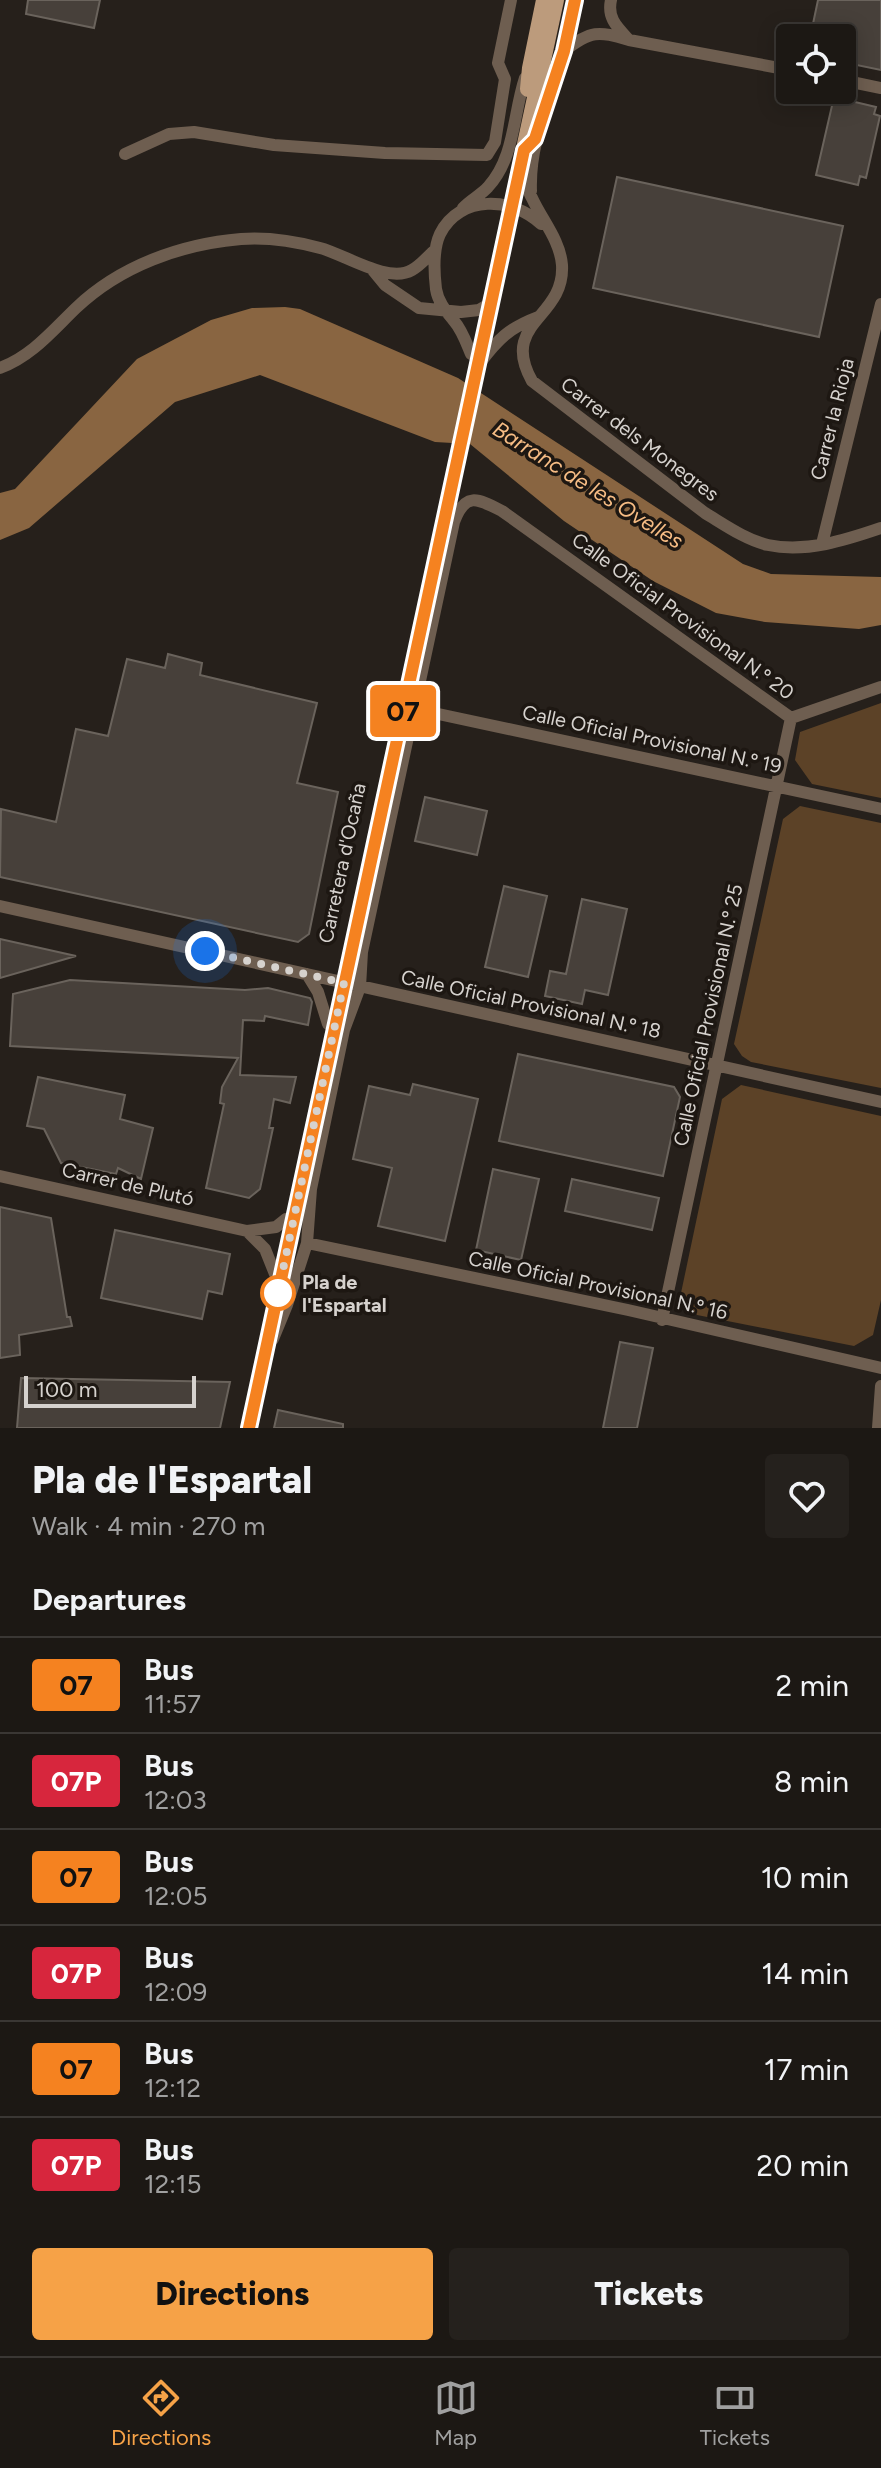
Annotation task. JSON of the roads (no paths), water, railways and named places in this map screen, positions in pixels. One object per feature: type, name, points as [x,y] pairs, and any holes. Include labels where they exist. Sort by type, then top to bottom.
[{"type":"main road","name":"Carretera d'Ocaña","points":[[249,1428],[347,984],[473,361],[508,205],[544,0]]},
{"type":"main road","name":"Carretera d'Ocaña","points":[[508,205],[530,144],[556,0]]},
{"type":"main road","name":"Carretera d'Ocaña","points":[[241,1428],[328,1024],[347,984]]},
{"type":"street","points":[[125,154],[169,134],[194,132],[274,145],[487,155],[495,142],[505,79],[498,63],[511,0]]},
{"type":"street","name":"Carretera d'Ocaña","points":[[552,234],[532,199],[530,144],[564,51],[575,0]]},
{"type":"street","points":[[611,0],[609,9],[613,22],[629,40]]},
{"type":"street","points":[[564,51],[582,37],[603,32],[629,40],[776,67]]},
{"type":"street","name":"Carretera d'Ocaña","points":[[435,250],[441,232],[470,200],[486,190],[498,174],[509,151],[524,80],[530,68]]},
{"type":"street","points":[[856,83],[881,88]]},
{"type":"street","points":[[520,170],[532,199]]},
{"type":"street","points":[[458,212],[475,207],[508,205],[532,216],[552,234]]},
{"type":"street","name":"Carrer dels Monegres","points":[[552,234],[562,264],[561,279],[547,309],[523,340],[521,353],[532,381],[543,391],[705,513],[735,532],[768,545],[808,547],[881,528]]},
{"type":"street","points":[[0,368],[33,351],[99,289],[133,267],[176,251],[243,239],[286,240],[324,249],[390,273],[411,271],[435,250]]},
{"type":"street","points":[[435,250],[436,292],[445,312],[455,321],[473,361],[518,325],[538,317]]},
{"type":"street","points":[[371,268],[385,285],[419,308],[445,312],[485,306]]},
{"type":"street","name":"Carrer la Rioja","points":[[822,544],[881,304]]},
{"type":"street","name":"Carretera d'Ocaña","points":[[262,1367],[307,1243],[311,1189],[344,1030],[347,984],[362,952],[454,522],[460,506],[470,500]]},
{"type":"street","name":"Calle Oficial Provisional N.º 20","points":[[470,500],[480,500],[502,511],[791,718],[881,687]]},
{"type":"street","name":"Calle Oficial Provisional N.º 19","points":[[415,709],[881,809]]},
{"type":"street","name":"Calle Oficial Provisional N.º 25","points":[[662,1320],[791,718]]},
{"type":"street","name":"Calle Oficial Provisional N.º 18","points":[[0,906],[881,1102]]},
{"type":"street","points":[[307,974],[318,992],[328,1024]]},
{"type":"street","name":"Carrer de Plutó","points":[[0,1176],[247,1231],[276,1227],[286,1219]]},
{"type":"street","points":[[247,1231],[265,1249],[275,1274]]},
{"type":"street","name":"Calle Oficial Provisional N.º 16","points":[[307,1243],[881,1368]]},
{"type":"street","points":[[878,1428],[881,1386]]},
{"type":"water","name":"Barranc de les Ovelles","points":[[252,308],[300,309],[458,378],[743,564],[771,574],[881,577],[881,625],[859,629],[765,622],[716,613],[653,581],[564,521],[470,444],[435,442],[260,375],[175,402],[29,528],[0,540],[0,493],[15,489],[137,359],[211,320]]},
{"type":"place","name":"Pla de l'Espartal","points":[[278,1293]]}]
